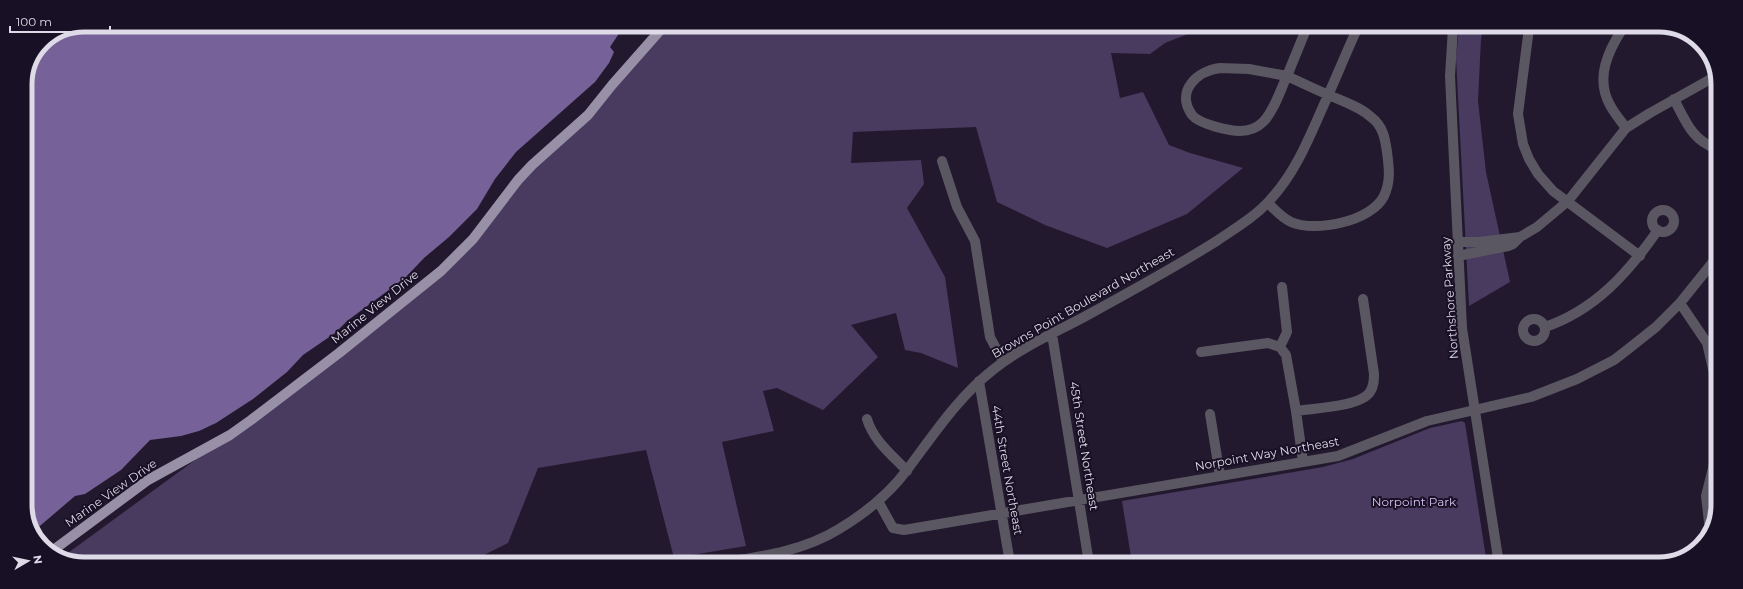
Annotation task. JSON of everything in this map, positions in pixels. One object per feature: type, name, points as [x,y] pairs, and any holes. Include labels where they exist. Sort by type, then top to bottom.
[{"type":"main road","name":"Marine View Drive","points":[[56,548],[148,480],[230,435],[246,424],[339,353],[441,271],[473,238],[518,180],[532,165],[588,116],[612,85],[659,32]]},
{"type":"street","points":[[1268,202],[1279,214],[1291,222],[1303,226],[1345,222],[1360,217],[1372,210],[1384,197],[1388,186],[1389,172],[1384,135],[1379,125],[1365,112],[1287,76],[1249,68],[1214,69],[1200,75],[1194,80],[1187,91],[1187,102],[1193,116],[1202,122],[1234,131],[1252,129],[1262,122],[1267,117],[1287,76],[1304,32]]},
{"type":"street","name":"Browns Point Boulevard Northeast","points":[[782,557],[837,531],[878,501],[906,471],[968,391],[1003,362],[1052,334],[1143,286],[1243,223],[1268,202],[1283,184],[1299,160],[1356,32]]},
{"type":"street","name":"Northshore Parkway","points":[[1452,32],[1450,76],[1462,328],[1498,557]]},
{"type":"street","points":[[1528,32],[1518,114],[1523,144],[1538,174],[1553,191],[1640,256]]},
{"type":"street","points":[[1621,32],[1607,56],[1604,81],[1609,104],[1626,128]]},
{"type":"street","points":[[1458,256],[1508,246],[1538,227],[1568,201],[1626,128],[1711,79]]},
{"type":"street","points":[[1674,99],[1694,134],[1701,141],[1711,146]]},
{"type":"street","points":[[942,161],[957,207],[975,241],[990,337],[1003,362]]},
{"type":"street","points":[[1545,327],[1572,316],[1595,301],[1622,277],[1640,256],[1658,230]]},
{"type":"street","points":[[1458,242],[1479,242],[1520,237]]},
{"type":"street","name":"Norpoint Way Northeast","points":[[878,501],[889,524],[898,530],[1338,456],[1427,420],[1531,397],[1597,370],[1614,360],[1643,338],[1680,304],[1711,265]]},
{"type":"street","points":[[1280,347],[1287,332],[1282,287]]},
{"type":"street","points":[[1296,411],[1358,401],[1367,395],[1374,385],[1374,374],[1363,299]]},
{"type":"street","points":[[1680,304],[1711,339]]},
{"type":"street","name":"45th Street Northeast","points":[[1052,334],[1089,557]]},
{"type":"street","points":[[1201,352],[1268,343],[1280,347],[1286,355],[1303,462]]},
{"type":"street","name":"44th Street Northeast","points":[[979,381],[1009,557]]},
{"type":"street","points":[[1210,414],[1220,476]]},
{"type":"street","points":[[867,419],[873,434],[878,441],[906,471]]},
{"type":"street","points":[[1709,519],[1706,496],[1711,476]]},
{"type":"green space","points":[[656,32],[1193,32],[1165,43],[1150,54],[1111,53],[1120,98],[1143,92],[1169,145],[1190,153],[1243,168],[1187,214],[1107,248],[1045,225],[997,202],[976,127],[853,132],[851,163],[921,160],[924,184],[907,208],[945,277],[958,368],[921,353],[905,350],[896,313],[851,325],[878,357],[823,410],[777,388],[763,391],[774,431],[722,442],[746,546],[674,557],[646,450],[538,468],[508,543],[480,557],[78,557],[67,554],[276,401],[441,271],[625,70]]},
{"type":"green space","points":[[1459,32],[1482,32],[1478,101],[1486,172],[1510,282],[1469,306],[1456,58]]},
{"type":"green space","name":"Norpoint Park","points":[[1462,421],[1465,423],[1486,557],[1131,557],[1122,501],[1323,467],[1353,459],[1430,428]]},
{"type":"shaded area","points":[[84,32],[620,32],[610,47],[614,52],[609,63],[595,82],[516,152],[495,179],[477,209],[449,237],[424,258],[405,278],[347,321],[335,333],[303,355],[287,372],[253,399],[216,423],[199,431],[181,436],[150,440],[121,470],[85,494],[75,496],[38,528],[32,508],[32,84],[36,64],[47,47],[64,36]]}]
